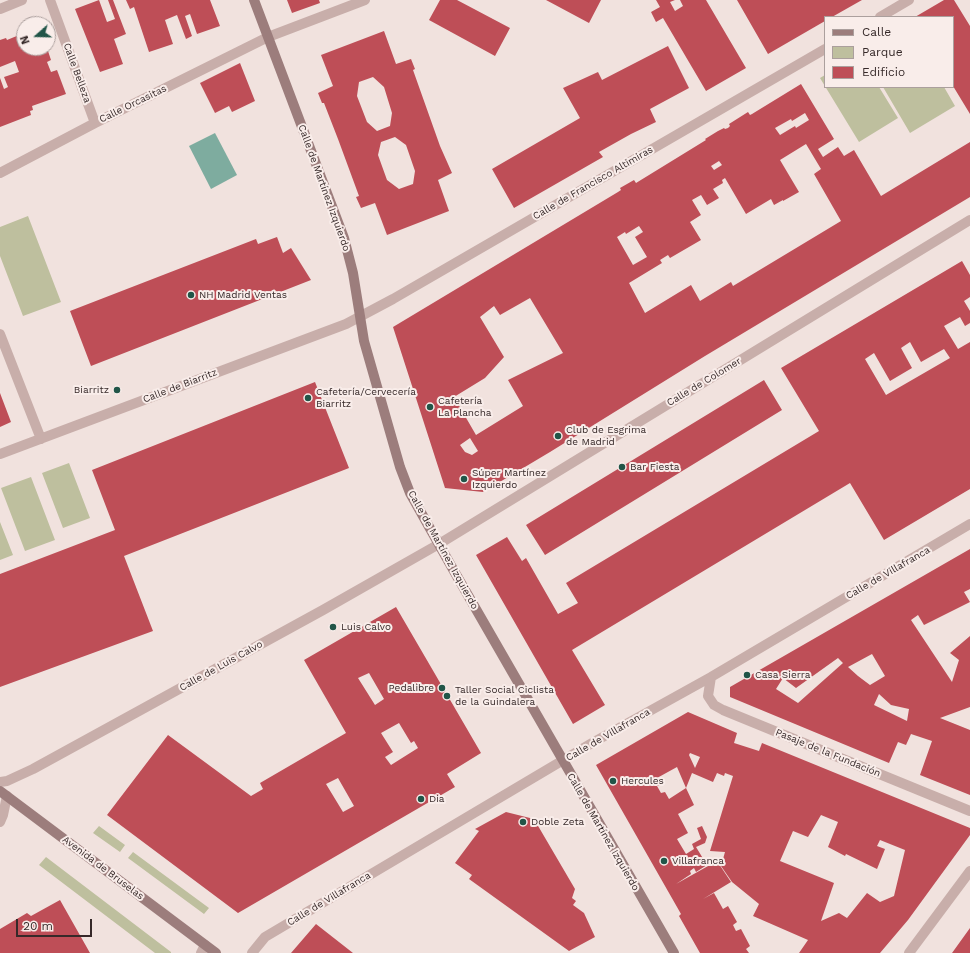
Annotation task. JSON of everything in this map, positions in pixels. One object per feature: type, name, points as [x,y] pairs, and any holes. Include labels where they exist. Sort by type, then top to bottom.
[{"type":"street","points":[[0,9],[22,0]]},
{"type":"street","name":"Calle Belleza","points":[[50,0],[96,123]]},
{"type":"street","name":"Calle de Martínez Izquierdo","points":[[254,0],[344,238],[353,273],[364,341],[400,467],[410,493],[562,761],[674,953]]},
{"type":"street","name":"Calle Orcasitas","points":[[0,172],[268,37],[365,0]]},
{"type":"street","points":[[882,16],[909,0]]},
{"type":"street","name":"Calle de Francisco Altimiras","points":[[360,316],[394,299],[824,50]]},
{"type":"street","name":"Calle de Colomer","points":[[438,544],[970,220]]},
{"type":"street","name":"Calle de Biarritz","points":[[0,454],[346,324],[360,316]]},
{"type":"street","points":[[0,334],[41,439]]},
{"type":"street","name":"Calle de Villafranca","points":[[252,953],[265,937],[562,761],[710,677],[970,524]]},
{"type":"street","name":"Calle de Luis Calvo","points":[[0,782],[6,781],[33,769],[323,610],[438,544]]},
{"type":"street","name":"Pasaje de la Fundación","points":[[710,677],[708,696],[714,705],[723,710],[970,811]]},
{"type":"street","points":[[0,822],[3,815],[4,794]]},
{"type":"street","name":"Avenida de Bruselas","points":[[4,794],[203,949],[216,953]]},
{"type":"street","points":[[909,953],[970,871]]},
{"type":"green space","points":[[824,76],[824,84],[820,78]]},
{"type":"green space","points":[[826,88],[880,88],[898,118],[859,142]]},
{"type":"green space","points":[[884,88],[945,88],[955,106],[910,133]]},
{"type":"green space","points":[[28,216],[61,302],[23,316],[0,256],[0,227]]},
{"type":"green space","points":[[69,463],[90,518],[63,528],[42,473]]},
{"type":"green space","points":[[31,477],[55,540],[25,551],[1,488]]},
{"type":"green space","points":[[0,522],[13,555],[0,560]]},
{"type":"green space","points":[[99,826],[125,845],[120,852],[93,833]]},
{"type":"green space","points":[[133,852],[209,908],[204,914],[128,858]]},
{"type":"green space","points":[[46,857],[171,953],[155,953],[39,865]]},
{"type":"water","points":[[215,133],[237,175],[211,189],[189,146]]},
{"type":"building","points":[[99,0],[107,22],[115,19],[108,0],[113,0],[126,34],[114,39],[123,64],[100,72],[75,9]]},
{"type":"building","points":[[126,0],[210,0],[220,26],[197,34],[190,14],[185,16],[192,36],[186,39],[177,15],[165,20],[173,44],[149,52],[134,7],[130,9]]},
{"type":"building","points":[[287,0],[319,0],[320,3],[292,13]]},
{"type":"building","points":[[440,0],[457,0],[510,28],[495,56],[429,20]]},
{"type":"building","points":[[546,0],[601,0],[589,23]]},
{"type":"building","points":[[656,0],[675,0],[670,2],[675,11],[683,6],[680,0],[706,0],[746,68],[706,91],[663,18],[656,22],[651,12],[660,7]]},
{"type":"building","points":[[737,0],[862,0],[834,16],[824,16],[824,22],[768,54]]},
{"type":"building","points":[[944,0],[954,0],[970,26],[970,114],[954,88],[954,16],[917,16]]},
{"type":"building","points":[[384,31],[396,64],[411,59],[415,69],[413,70],[440,146],[452,173],[438,180],[449,211],[387,235],[375,203],[361,208],[356,197],[359,196],[338,139],[324,103],[322,103],[318,93],[333,86],[321,55]],"holes":[[[373,77],[384,87],[392,113],[390,126],[377,131],[367,122],[357,96],[359,82]],[[395,137],[406,145],[415,171],[413,184],[399,189],[387,180],[378,155],[381,142]]]},
{"type":"building","points":[[16,36],[16,56],[50,56],[51,60],[47,62],[51,72],[57,70],[66,94],[32,106],[33,110],[30,111],[31,115],[0,127],[0,78],[4,89],[8,87],[4,77],[19,72],[15,61],[0,67],[0,40],[6,38],[7,40]]},
{"type":"building","points":[[668,46],[689,88],[650,109],[656,122],[599,152],[603,157],[514,208],[492,169],[580,118],[563,88],[598,72],[602,80]]},
{"type":"building","points":[[240,63],[255,101],[232,112],[229,106],[215,113],[200,83]]},
{"type":"building","points":[[801,84],[834,139],[818,149],[823,157],[838,147],[844,156],[854,150],[881,196],[970,142],[970,197],[705,356],[483,492],[445,488],[393,327],[618,192],[621,190],[620,188],[634,180],[636,183],[718,131],[728,128],[730,126],[729,124],[748,112],[750,115]],"holes":[[[805,113],[809,120],[780,135],[775,128],[791,119],[792,121]],[[806,144],[821,169],[814,174],[841,221],[733,286],[731,282],[700,301],[691,285],[645,313],[629,283],[662,263],[660,260],[668,255],[670,258],[701,240],[690,222],[701,215],[692,200],[701,195],[707,205],[719,198],[713,189],[723,183],[722,180],[725,178],[746,214],[771,199],[774,205],[799,192],[780,160]],[[719,161],[722,165],[714,170],[711,166]],[[639,226],[643,232],[635,237],[647,257],[633,265],[617,237],[625,232],[626,234]],[[530,298],[563,353],[508,380],[523,406],[476,435],[454,397],[485,378],[504,357],[480,317],[494,306],[500,315]],[[470,438],[478,451],[472,455],[465,452],[460,445]]]},
{"type":"building","name":"NH Madrid Ventas","points":[[277,237],[283,253],[291,248],[311,280],[91,366],[70,311],[256,239],[258,244]]},
{"type":"building","points":[[962,261],[970,275],[970,297],[964,301],[970,311],[970,323],[965,326],[960,317],[944,326],[958,349],[970,342],[970,489],[884,540],[850,483],[572,650],[605,705],[573,724],[476,555],[507,537],[522,561],[526,558],[558,614],[578,603],[566,583],[819,431],[781,368]],"holes":[[[910,342],[921,362],[944,349],[950,358],[886,395],[865,359],[874,353],[890,381],[912,368],[901,348]]]},
{"type":"building","points":[[764,380],[782,410],[545,555],[526,525]]},
{"type":"building","points":[[315,382],[349,468],[124,556],[153,631],[0,687],[0,574],[115,530],[92,470]]},
{"type":"building","points":[[0,393],[11,422],[0,427]]},
{"type":"building","points":[[970,549],[970,589],[964,592],[970,602],[924,625],[918,615],[911,620],[952,682],[959,660],[950,653],[970,636],[970,707],[940,718],[970,730],[970,795],[920,775],[932,741],[911,734],[906,745],[898,742],[889,763],[730,697],[730,687]],"holes":[[[872,654],[885,676],[870,685],[848,667]],[[838,658],[843,663],[798,703],[776,689],[783,678],[796,688]],[[879,694],[891,705],[909,709],[907,721],[874,705]]]},
{"type":"building","points":[[396,607],[481,753],[447,774],[455,787],[238,913],[107,815],[168,735],[251,796],[263,789],[260,783],[346,733],[304,660]],"holes":[[[369,673],[384,699],[375,705],[358,678]],[[399,723],[411,743],[414,741],[418,748],[391,765],[385,757],[393,752],[381,733]],[[338,778],[354,806],[343,812],[326,784]]]},
{"type":"building","points":[[688,712],[737,733],[734,743],[759,751],[762,743],[970,828],[970,835],[908,920],[880,953],[799,953],[808,940],[753,916],[759,904],[732,882],[721,866],[725,852],[710,851],[733,776],[725,773],[724,776],[717,773],[713,782],[692,773],[686,788],[694,805],[678,814],[688,833],[677,839],[686,854],[694,849],[692,844],[701,839],[697,828],[702,826],[707,837],[705,843],[696,847],[707,865],[696,872],[694,868],[690,871],[691,874],[676,884],[717,861],[731,882],[703,899],[714,893],[723,909],[728,906],[737,922],[733,925],[736,931],[741,929],[750,946],[746,949],[749,953],[700,953],[679,916],[681,914],[596,765]],"holes":[[[690,753],[700,757],[695,768],[689,755]],[[677,767],[686,788],[669,799],[665,792],[661,793],[657,786],[660,785],[657,778]],[[821,815],[838,822],[828,847],[845,856],[846,854],[877,869],[885,849],[877,846],[880,840],[905,850],[894,896],[880,902],[867,893],[847,918],[839,913],[821,921],[834,883],[780,861],[793,831],[808,837]]]},
{"type":"building","points":[[506,812],[534,819],[575,889],[572,898],[576,901],[573,905],[584,913],[595,937],[569,951],[469,879],[472,875],[455,863],[479,831],[475,829]]},
{"type":"building","points":[[60,900],[90,953],[0,953],[0,929],[27,913],[31,916]]},
{"type":"building","points":[[316,924],[353,953],[291,953]]},
{"type":"building","points":[[970,928],[970,953],[952,953]]},
{"type":"place","name":"NH Madrid Ventas","points":[[191,295]]},
{"type":"place","name":"Biarritz","points":[[117,390]]},
{"type":"place","name":"Cafetería/Cervecería Biarritz","points":[[308,398]]},
{"type":"place","name":"Cafetería La Plancha","points":[[430,407]]},
{"type":"place","name":"Club de Esgrima de Madrid","points":[[558,436]]},
{"type":"place","name":"Bar Fiesta","points":[[622,467]]},
{"type":"place","name":"Súper Martínez Izquierdo","points":[[464,479]]},
{"type":"place","name":"Luis Calvo","points":[[333,627]]},
{"type":"place","name":"Casa Sierra","points":[[747,675]]},
{"type":"place","name":"Pedalibre","points":[[442,688]]},
{"type":"place","name":"Taller Social Ciclista de la Guindalera","points":[[447,696]]},
{"type":"place","name":"Hercules","points":[[613,781]]},
{"type":"place","name":"Dia","points":[[421,799]]},
{"type":"place","name":"Doble Zeta","points":[[523,822]]},
{"type":"place","name":"Villafranca","points":[[664,861]]}]
